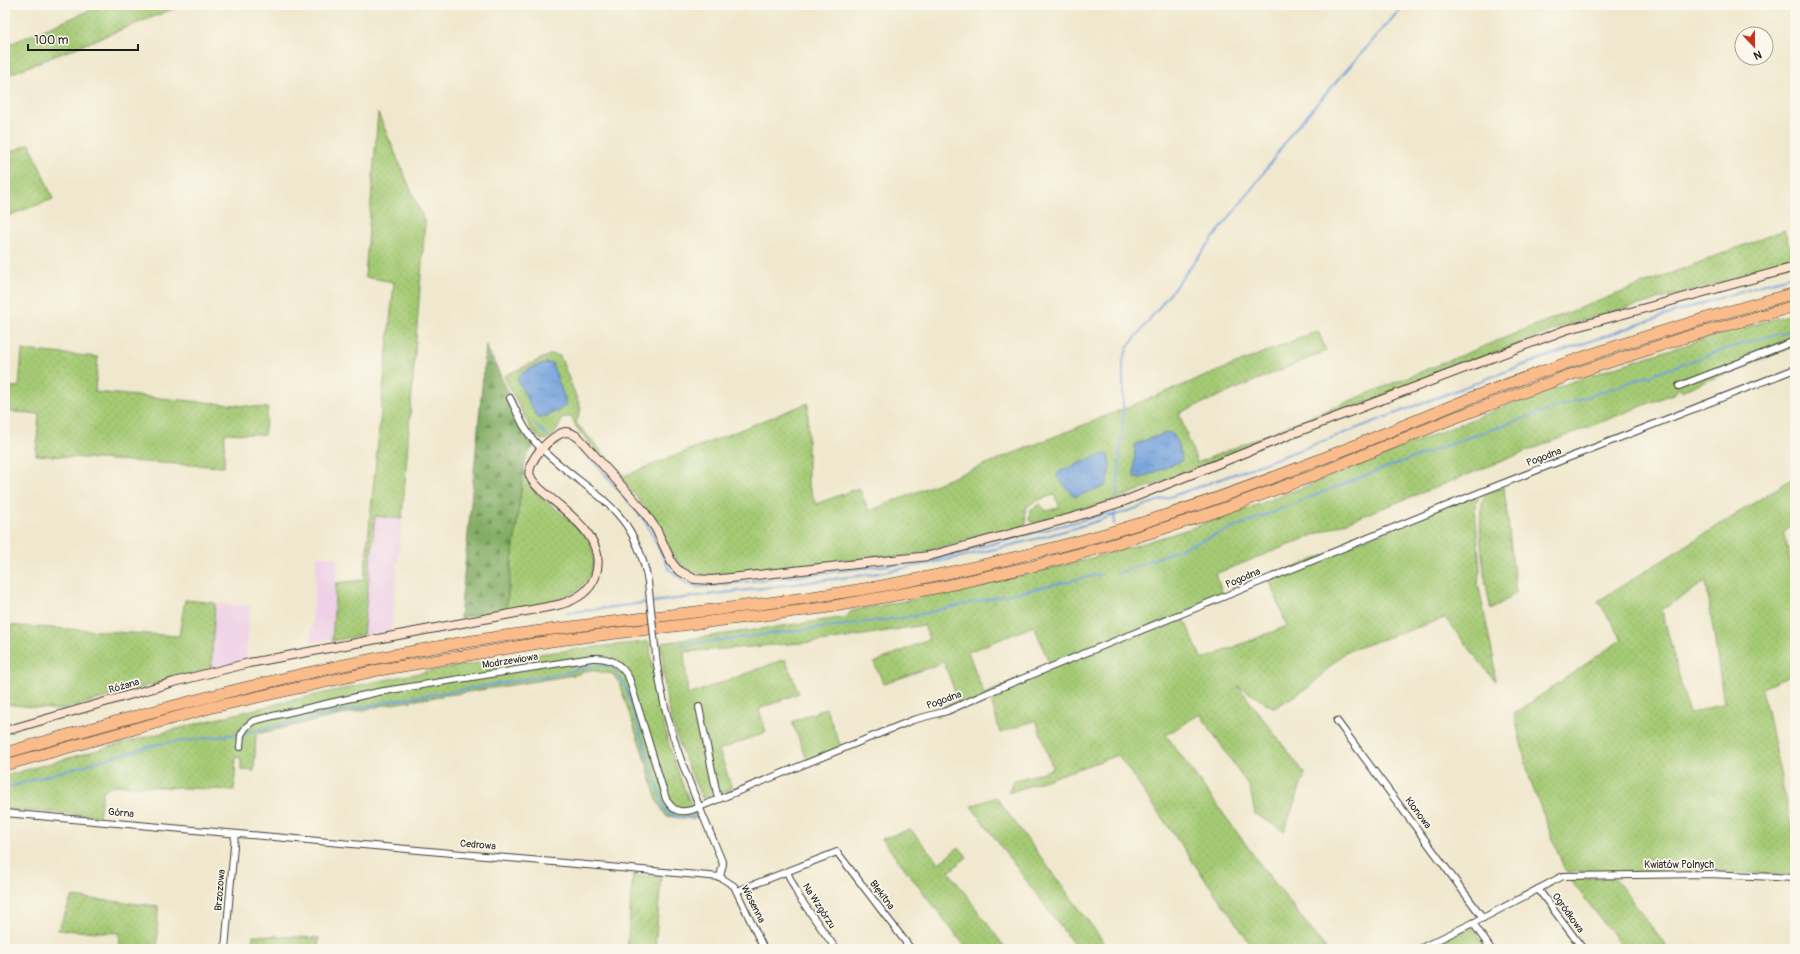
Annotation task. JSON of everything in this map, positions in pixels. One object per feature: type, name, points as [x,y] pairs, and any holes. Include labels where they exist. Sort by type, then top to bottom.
[{"type":"highway","points":[[5,753],[211,695],[398,654],[547,629],[744,606],[854,591],[938,575],[1040,552],[1163,516],[1241,489],[1472,398],[1572,361],[1665,330],[1795,293]]},
{"type":"highway","points":[[5,765],[213,707],[387,668],[551,641],[830,607],[941,587],[1041,564],[1115,544],[1206,515],[1316,474],[1454,418],[1584,370],[1682,338],[1795,306]]},
{"type":"street","name":"Różana","points":[[5,731],[174,682],[249,663],[558,605],[575,599],[590,586],[596,575],[598,567],[597,550],[587,532],[536,486],[530,478],[528,469],[530,463],[542,449],[558,434],[564,432],[573,434],[580,438],[643,510],[656,529],[675,567],[681,573],[694,579],[712,580],[916,558],[1074,517],[1122,502],[1302,430],[1565,330],[1795,267]]},
{"type":"street","points":[[1679,386],[1795,341]]},
{"type":"street","name":"Pogodna","points":[[700,806],[848,748],[914,720],[947,711],[997,688],[1481,492],[1795,369]]},
{"type":"street","points":[[510,398],[525,428],[542,449],[602,497],[621,517],[634,536],[640,550],[648,582],[663,703],[672,737],[724,864],[720,878]]},
{"type":"street","name":"Modrzewiowa","points":[[240,747],[246,726],[253,721],[378,692],[592,658],[604,658],[616,663],[629,678],[666,799],[671,807],[681,812],[692,810],[700,806]]},
{"type":"street","points":[[699,707],[718,798]]},
{"type":"street","name":"Klonowa","points":[[1337,721],[1483,918]]},
{"type":"street","name":"Górna","points":[[5,812],[235,834]]},
{"type":"street","name":"Cedrowa","points":[[235,834],[720,878]]},
{"type":"street","name":"Brzozowa","points":[[225,949],[235,834]]},
{"type":"street","name":"Błękitna","points":[[787,872],[837,852],[911,949]]},
{"type":"street","points":[[737,891],[787,872]]},
{"type":"street","name":"Na Wzgórzu","points":[[787,872],[799,897],[836,949]]},
{"type":"street","name":"Kwiatów Polnych","points":[[1538,889],[1563,876],[1709,874],[1795,878]]},
{"type":"street","name":"Wiosenna","points":[[720,878],[729,882],[737,891],[764,949]]},
{"type":"street","points":[[1421,948],[1538,889]]},
{"type":"street","name":"Ogródkowa","points":[[1538,889],[1582,949]]},
{"type":"street","points":[[1473,923],[1491,949]]},
{"type":"shaded area","points":[[375,516],[402,519],[391,631],[363,635]]},
{"type":"shaded area","points":[[317,556],[338,557],[331,638],[311,642]]},
{"type":"shaded area","points":[[215,603],[250,606],[246,660],[211,669]]},
{"type":"green space","points":[[103,5],[183,5],[5,76],[5,46]]},
{"type":"green space","points":[[378,113],[425,223],[402,519],[375,516],[363,635],[332,641],[336,583],[364,580],[394,282],[365,277]]},
{"type":"green space","points":[[30,144],[53,199],[5,217],[5,154]]},
{"type":"green space","points":[[1784,230],[1795,263],[1575,322],[1106,503],[1033,523],[1029,520],[1030,510],[1040,504],[1046,511],[1060,507],[1054,495],[1035,502],[1025,509],[1026,524],[1024,526],[912,555],[736,574],[695,575],[682,567],[674,557],[655,519],[576,427],[572,417],[563,417],[556,432],[550,437],[541,440],[531,429],[504,376],[552,354],[560,356],[581,409],[576,423],[624,476],[808,403],[808,484],[816,504],[859,488],[869,511],[1318,331],[1326,351],[1179,413],[1197,463],[1541,323]]},
{"type":"green space","points":[[1795,313],[1795,346],[1681,391],[1679,387],[1675,393],[1215,574],[1224,597],[1050,665],[1034,626],[968,652],[984,694],[1182,614],[1202,660],[1287,626],[1269,578],[1481,492],[1475,506],[1480,569],[1478,583],[1494,661],[1495,681],[1445,618],[1345,652],[1309,687],[1274,708],[1238,686],[1305,774],[1284,831],[1255,814],[1250,788],[1200,714],[1166,735],[1260,864],[1326,949],[1254,949],[1118,755],[1008,793],[1013,781],[1053,769],[1036,720],[1000,733],[990,696],[936,717],[934,711],[958,701],[944,662],[884,684],[874,663],[929,639],[924,625],[827,641],[684,652],[688,695],[785,659],[799,693],[759,709],[766,732],[719,750],[732,789],[707,798],[702,798],[682,751],[673,727],[667,702],[661,643],[847,617],[851,611],[949,592],[1046,570],[1142,544],[1275,498],[1538,394],[1666,351]]},
{"type":"green space","points":[[486,345],[525,428],[536,442],[527,456],[524,466],[506,610],[460,618]]},
{"type":"green space","points":[[22,350],[98,357],[95,392],[268,408],[264,435],[225,433],[224,467],[36,455],[39,414],[5,411],[5,386],[19,387]]},
{"type":"green space","points":[[524,466],[525,477],[533,489],[581,531],[589,543],[594,556],[592,570],[586,581],[578,590],[567,596],[543,604],[506,610]]},
{"type":"green space","points":[[1795,477],[1795,523],[1784,531],[1795,587],[1795,674],[1762,688],[1793,835],[1795,834],[1795,875],[1709,871],[1568,872],[1564,868],[1530,780],[1514,714],[1622,639],[1598,601]],"holes":[[[1706,581],[1724,703],[1689,714],[1662,610]]]},
{"type":"green space","points":[[1504,487],[1516,593],[1491,610],[1486,585],[1480,531],[1481,515],[1483,502],[1487,493]]},
{"type":"green space","points":[[185,600],[215,603],[211,669],[59,710],[5,704],[5,625],[179,636]]},
{"type":"green space","points":[[649,642],[660,710],[671,753],[697,817],[693,819],[666,816],[657,801],[646,762],[619,683],[613,674],[591,670],[574,675],[385,705],[256,734],[254,771],[241,770],[241,758],[236,757],[234,790],[113,785],[103,791],[99,816],[5,809],[5,776],[184,727],[320,694],[435,670],[540,654]]},
{"type":"green space","points":[[826,708],[841,747],[808,762],[792,722]]},
{"type":"green space","points":[[996,797],[1109,949],[1077,949],[971,806]]},
{"type":"green space","points":[[910,829],[939,863],[959,847],[967,857],[949,872],[1006,949],[967,949],[882,839]]},
{"type":"green space","points":[[633,875],[661,877],[655,949],[627,949]]},
{"type":"green space","points":[[1569,878],[1615,878],[1668,949],[1624,949]]},
{"type":"green space","points":[[72,897],[158,906],[157,949],[119,949],[120,933],[58,930]]},
{"type":"green space","points":[[1472,927],[1487,949],[1436,949],[1433,945]]},
{"type":"green space","points":[[253,935],[319,938],[318,949],[252,949]]},
{"type":"water","points":[[552,363],[567,405],[558,411],[538,419],[517,380],[522,373],[527,370],[543,364]]},
{"type":"water","points":[[1168,432],[1174,435],[1182,456],[1181,461],[1141,478],[1134,477],[1135,444]]},
{"type":"water","points":[[1103,454],[1108,455],[1110,462],[1109,476],[1105,486],[1075,497],[1057,477],[1057,474],[1060,471]]},
{"type":"waterway","points":[[1117,496],[1123,419],[1123,361],[1128,347],[1257,182],[1293,131],[1404,5]]},
{"type":"waterway","points":[[566,613],[873,574],[956,558],[1065,531],[1194,488],[1499,374],[1609,335],[1795,275]]},
{"type":"waterway","points":[[1117,574],[1369,474],[1481,433],[1750,341],[1795,330]]},
{"type":"waterway","points":[[535,425],[547,435]]},
{"type":"waterway","points":[[557,444],[563,439],[570,438],[597,465],[646,522],[669,569],[686,583],[699,587],[931,560],[1105,514],[1114,515]]},
{"type":"waterway","points":[[1114,524],[1115,510]]},
{"type":"waterway","points":[[681,645],[908,617],[1101,574]]},
{"type":"waterway","points":[[244,733],[385,702],[564,673],[601,665],[613,668],[625,685],[665,810],[672,815],[682,818],[694,817]]},
{"type":"waterway","points":[[5,788],[158,744],[239,734]]}]
